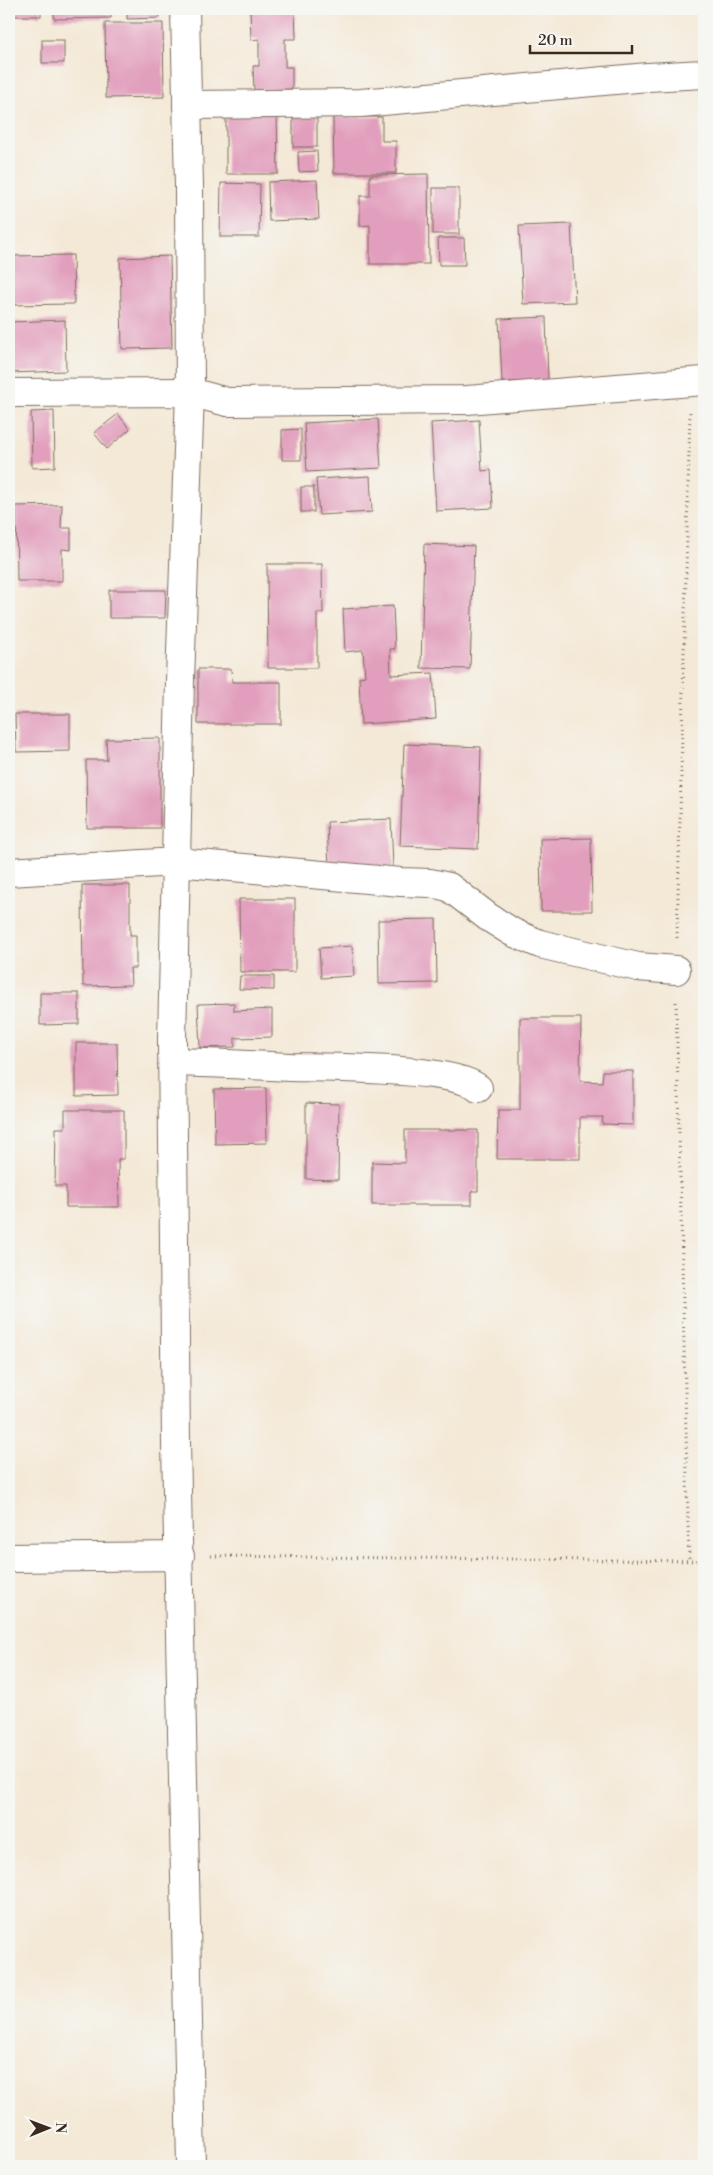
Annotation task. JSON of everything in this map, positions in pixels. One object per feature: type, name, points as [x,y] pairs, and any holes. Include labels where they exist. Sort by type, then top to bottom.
[{"type":"street","points":[[185,9],[190,392],[176,862],[173,1062],[176,1443],[180,1556],[191,2166]]},
{"type":"street","points":[[187,105],[361,103],[648,77],[704,74]]},
{"type":"street","points":[[9,392],[190,392],[227,402],[467,400],[704,382]]},
{"type":"street","points":[[9,872],[176,862],[430,883],[448,887],[488,917],[512,932],[540,944],[638,967],[676,970]]},
{"type":"street","points":[[173,1062],[374,1069],[432,1074],[471,1082],[478,1088]]},
{"type":"street","points":[[9,1558],[180,1556]]},
{"type":"path","points":[[180,1556],[704,1561]]},
{"type":"building","points":[[9,9],[41,9],[41,16],[9,16]]},
{"type":"building","points":[[54,9],[111,9],[111,18],[54,19]]},
{"type":"building","points":[[127,9],[159,9],[160,18],[127,19]]},
{"type":"building","points":[[250,9],[295,9],[296,39],[285,39],[285,67],[292,67],[292,89],[254,90],[253,66],[259,66],[259,39],[251,40]]},
{"type":"building","points":[[105,23],[163,23],[164,97],[106,98]]},
{"type":"building","points":[[42,40],[64,40],[64,63],[42,63]]},
{"type":"building","points":[[226,110],[277,110],[278,174],[226,174]]},
{"type":"building","points":[[293,111],[317,111],[317,147],[293,147]]},
{"type":"building","points":[[333,117],[382,117],[382,141],[396,141],[396,173],[334,173]]},
{"type":"building","points":[[317,151],[318,171],[299,172],[298,152]]},
{"type":"building","points":[[428,174],[429,264],[370,264],[370,225],[360,226],[360,196],[370,196],[370,175]]},
{"type":"building","points":[[317,180],[319,219],[269,221],[268,182]]},
{"type":"building","points":[[221,183],[260,184],[259,237],[220,237]]},
{"type":"building","points":[[433,188],[459,188],[459,234],[433,234]]},
{"type":"building","points":[[571,224],[575,302],[523,304],[519,226]]},
{"type":"building","points":[[438,238],[464,238],[465,265],[439,265]]},
{"type":"building","points":[[73,255],[74,304],[9,305],[9,256]]},
{"type":"building","points":[[170,256],[172,348],[122,349],[120,258]]},
{"type":"building","points":[[546,317],[548,381],[502,382],[499,319]]},
{"type":"building","points":[[65,320],[66,371],[9,373],[9,322]]},
{"type":"building","points":[[54,411],[55,467],[32,468],[31,412]]},
{"type":"building","points":[[118,414],[130,429],[107,449],[94,433]]},
{"type":"building","points":[[378,419],[381,468],[307,472],[304,423]]},
{"type":"building","points":[[479,420],[482,471],[491,470],[493,508],[436,511],[431,423]]},
{"type":"building","points":[[301,429],[301,460],[282,460],[282,430]]},
{"type":"building","points":[[370,476],[372,512],[319,515],[316,479]]},
{"type":"building","points":[[301,487],[314,487],[314,512],[301,512]]},
{"type":"building","points":[[62,505],[61,528],[71,528],[71,550],[62,549],[62,581],[17,581],[16,506]]},
{"type":"building","points":[[424,544],[474,546],[470,669],[421,668]]},
{"type":"building","points":[[267,564],[322,564],[323,613],[317,613],[317,668],[268,668]]},
{"type":"building","points":[[109,590],[166,590],[165,618],[109,618]]},
{"type":"building","points":[[393,606],[395,649],[390,649],[391,675],[433,673],[436,719],[361,724],[359,677],[365,676],[363,650],[345,652],[343,609]]},
{"type":"building","points":[[198,669],[231,669],[232,682],[281,682],[281,724],[198,724]]},
{"type":"building","points":[[15,714],[70,714],[70,751],[16,752]]},
{"type":"building","points":[[160,738],[160,828],[87,828],[86,760],[107,760],[106,739]]},
{"type":"building","points":[[404,744],[481,747],[478,849],[400,846]]},
{"type":"building","points":[[391,819],[393,867],[329,870],[327,822]]},
{"type":"building","points":[[591,838],[592,911],[541,911],[540,839]]},
{"type":"building","points":[[82,885],[130,885],[130,935],[136,935],[136,968],[130,968],[131,985],[83,986]]},
{"type":"building","points":[[239,899],[295,899],[295,972],[240,972]]},
{"type":"building","points":[[436,919],[437,983],[379,984],[378,920]]},
{"type":"building","points":[[352,946],[354,976],[321,978],[319,948]]},
{"type":"building","points":[[240,976],[274,976],[274,990],[239,989]]},
{"type":"building","points":[[40,993],[79,993],[79,1024],[40,1025]]},
{"type":"building","points":[[234,1003],[234,1011],[272,1009],[272,1037],[235,1038],[235,1047],[200,1048],[198,1004]]},
{"type":"building","points":[[520,1018],[581,1018],[580,1081],[602,1082],[603,1071],[633,1071],[633,1125],[602,1124],[603,1117],[580,1117],[580,1159],[497,1159],[498,1110],[520,1110]]},
{"type":"building","points":[[76,1043],[117,1043],[118,1095],[76,1096]]},
{"type":"building","points":[[266,1088],[267,1143],[215,1144],[214,1089]]},
{"type":"building","points":[[306,1103],[339,1104],[338,1180],[306,1179]]},
{"type":"building","points":[[65,1110],[124,1110],[124,1159],[118,1159],[119,1207],[66,1207],[66,1186],[55,1186],[56,1128],[65,1128]]},
{"type":"building","points":[[405,1130],[478,1130],[478,1191],[472,1191],[472,1205],[372,1205],[372,1162],[405,1163]]}]
